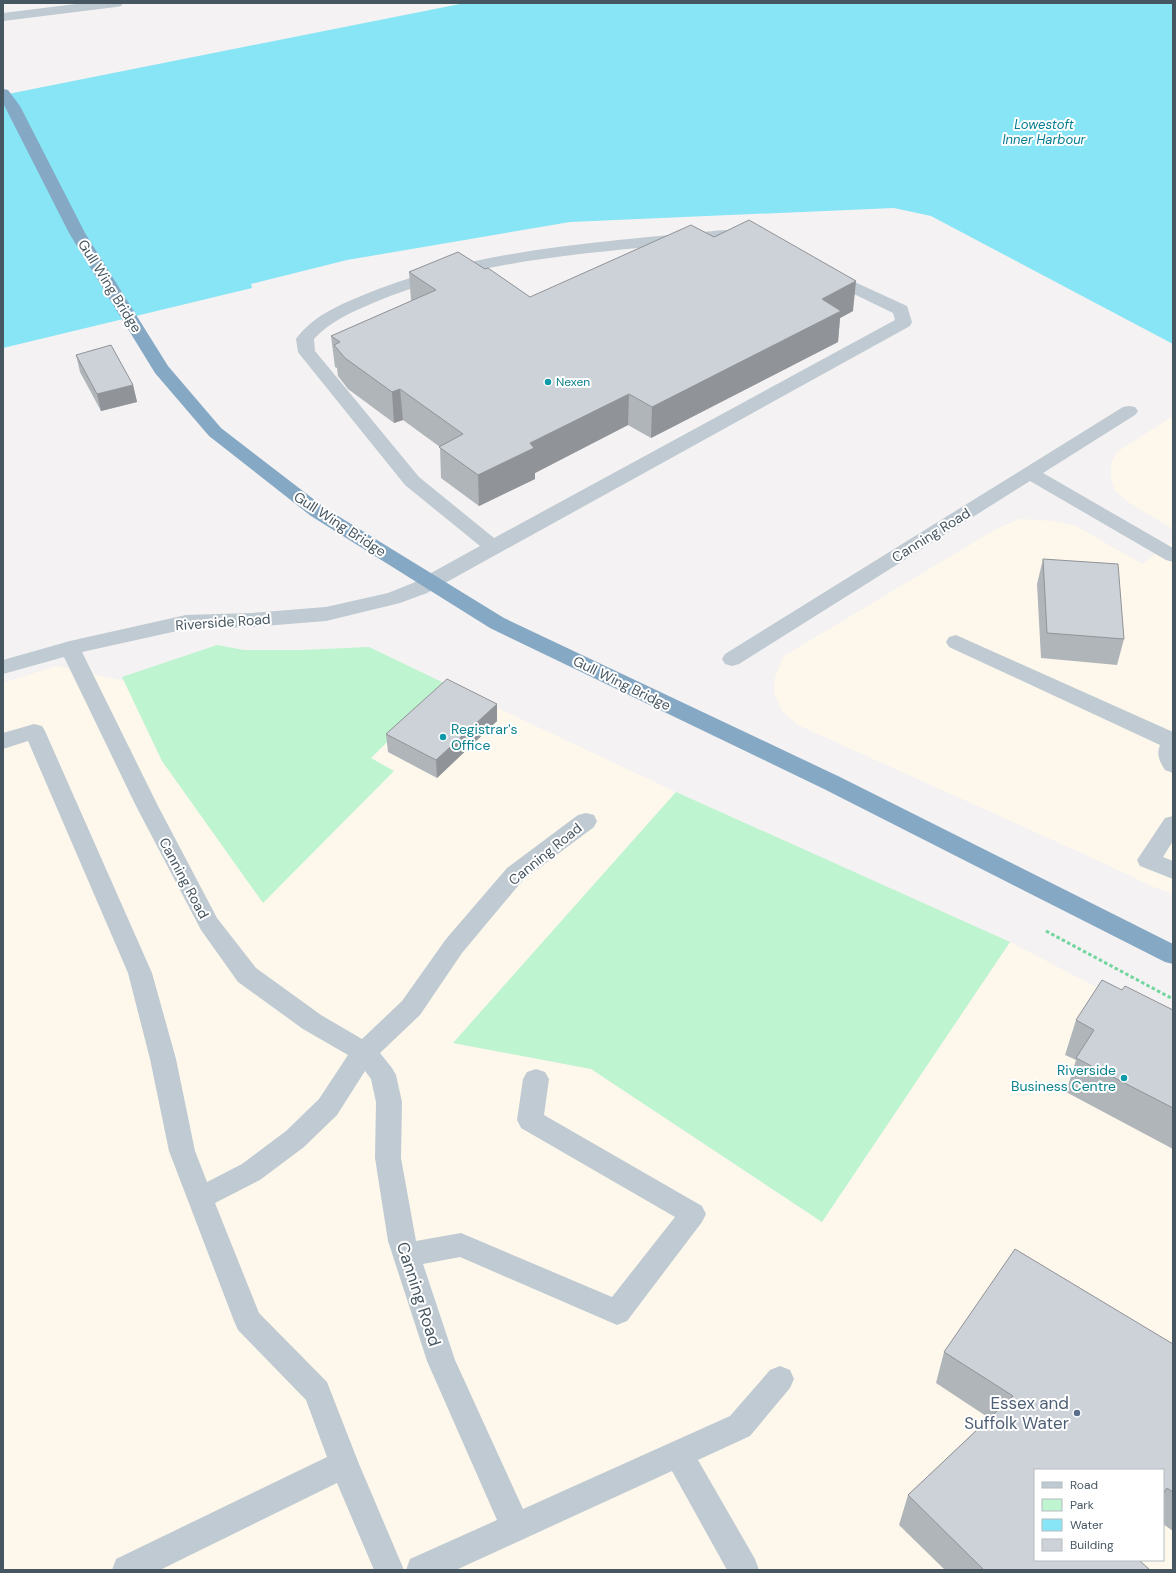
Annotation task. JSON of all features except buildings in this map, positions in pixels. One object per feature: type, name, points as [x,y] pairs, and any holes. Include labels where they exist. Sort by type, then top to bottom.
[{"type":"highway","name":"Gull Wing Bridge","points":[[3,93],[13,106],[77,232],[161,370],[215,432],[318,512],[497,623],[832,783],[1173,955]]},
{"type":"street","points":[[3,17],[116,3]]},
{"type":"street","points":[[493,547],[412,481],[307,352],[305,339],[318,325],[360,301],[417,280],[482,265],[562,252],[724,235],[746,236],[760,243]]},
{"type":"street","name":"Riverside Road","points":[[3,667],[70,648],[186,622],[252,620],[326,614],[393,598],[420,588],[904,322],[901,310],[816,270]]},
{"type":"street","name":"Canning Road","points":[[732,659],[1129,411]]},
{"type":"street","points":[[1030,473],[1173,556]]},
{"type":"street","points":[[956,642],[1172,740],[1168,751],[1170,761],[1173,765]]},
{"type":"street","name":"Canning Road","points":[[70,648],[147,806],[209,924],[247,975],[312,1022],[364,1052],[383,1075],[389,1102],[388,1158],[402,1241],[408,1255],[441,1361],[516,1528]]},
{"type":"street","points":[[3,741],[34,731],[140,973],[163,1059],[182,1151],[248,1321],[317,1392],[344,1464],[389,1570]]},
{"type":"street","name":"Canning Road","points":[[364,1052],[411,1008],[454,946],[515,874],[586,821]]},
{"type":"street","points":[[1173,824],[1148,860],[1173,870]]},
{"type":"street","points":[[200,1198],[252,1172],[296,1139],[328,1107],[364,1052]]},
{"type":"street","points":[[408,1255],[462,1245],[618,1312],[693,1214],[530,1120],[536,1079]]},
{"type":"street","points":[[421,1570],[740,1426],[780,1379]]},
{"type":"street","points":[[678,1453],[744,1570]]},
{"type":"street","points":[[127,1570],[344,1464]]},
{"type":"shaded area","points":[[1173,416],[1173,529],[1128,502],[1115,491],[1111,477],[1111,463],[1117,452]]},
{"type":"shaded area","points":[[1020,519],[1053,521],[1076,526],[1142,564],[1173,541],[1173,894],[1151,886],[1097,860],[798,725],[782,711],[774,693],[775,677],[784,656],[998,528]]},
{"type":"shaded area","points":[[56,666],[124,681],[162,761],[394,772],[371,758],[446,684],[676,792],[453,1043],[591,1069],[822,1222],[1010,942],[1173,1027],[1173,1570],[3,1570],[3,683]]},
{"type":"green space","points":[[217,645],[244,650],[302,650],[369,647],[446,684],[371,758],[394,771],[263,903],[162,761],[122,677]]},
{"type":"green space","points":[[676,792],[1010,942],[822,1222],[591,1069],[453,1043]]},
{"type":"water","name":"Lowestoft Inner Harbour","points":[[465,3],[1173,3],[1173,344],[931,216],[894,208],[570,222],[347,260],[251,284],[252,288],[3,348],[3,95]]},
{"type":"place","name":"Nexen","points":[[548,382]]},
{"type":"place","name":"Registrar's Office","points":[[443,737]]},
{"type":"place","name":"Riverside Business Centre","points":[[1124,1078]]},
{"type":"place","name":"Essex and Suffolk Water","points":[[1077,1413]]}]
